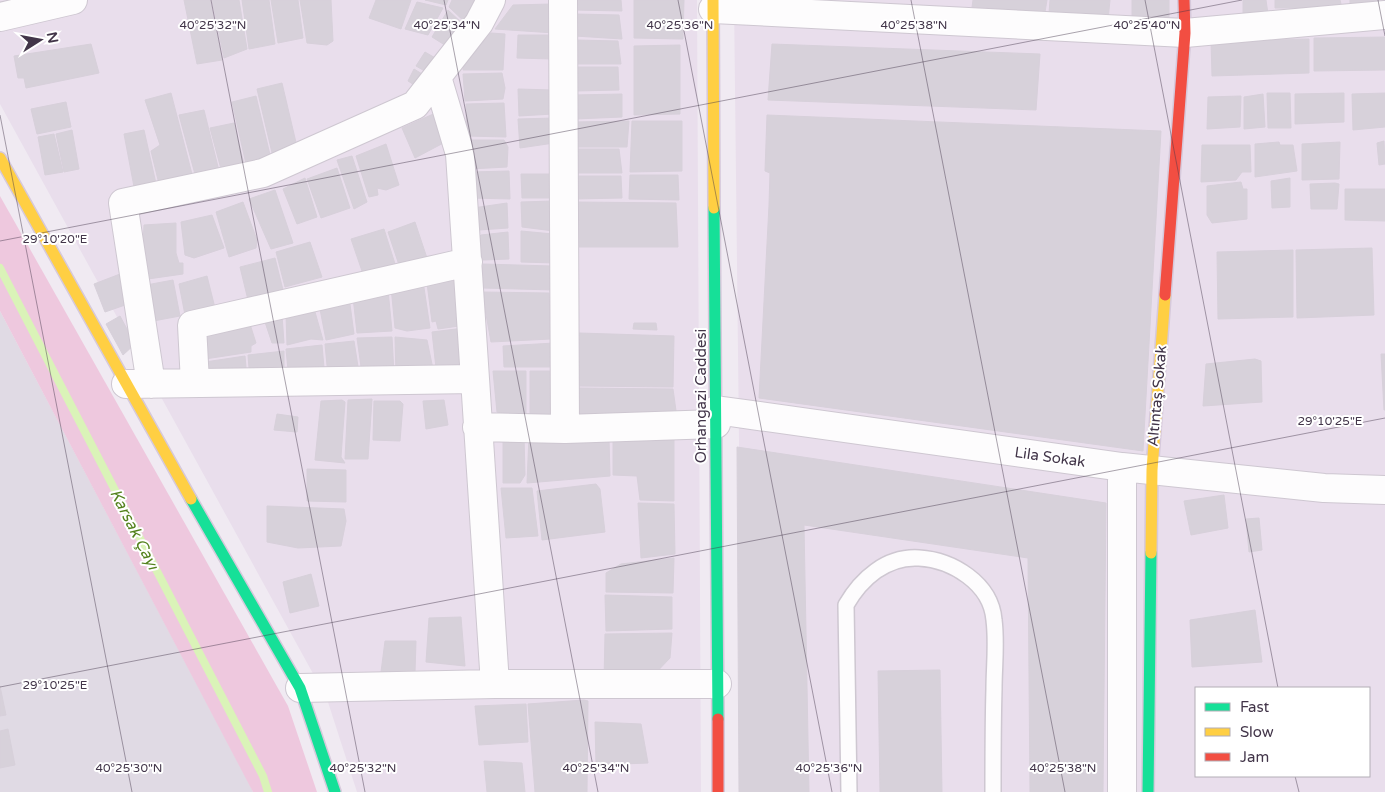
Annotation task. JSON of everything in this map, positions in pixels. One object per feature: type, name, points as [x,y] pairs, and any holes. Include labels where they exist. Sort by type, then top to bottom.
[{"type":"street","points":[[0,18],[73,0]]},
{"type":"street","points":[[139,384],[123,203],[263,172],[415,105],[479,23],[491,0]]},
{"type":"street","points":[[563,0],[565,429]]},
{"type":"street","name":"Altıntaş Sokak","points":[[1148,792],[1152,470],[1185,33],[1184,0]]},
{"type":"street","points":[[713,4],[1185,33],[1385,15]]},
{"type":"street","name":"Orhangazi Caddesi","points":[[713,4],[718,792]]},
{"type":"street","points":[[437,77],[460,154],[495,684]]},
{"type":"street","points":[[0,158],[139,384],[300,688],[334,792]]},
{"type":"street","points":[[195,383],[192,325],[468,262]]},
{"type":"street","points":[[139,384],[475,379]]},
{"type":"street","name":"Lila Sokak","points":[[478,427],[565,429],[716,417],[1122,467],[1332,488],[1385,490]]},
{"type":"street","points":[[1122,467],[1122,792]]},
{"type":"street","points":[[300,688],[495,684],[717,684]]},
{"type":"lane","points":[[850,792],[846,605],[856,589],[880,567],[897,560],[916,558],[935,559],[952,565],[968,575],[980,588],[994,619],[993,792]]},
{"type":"shaded area","points":[[0,0],[697,0],[701,792],[357,792],[327,699],[0,104]]},
{"type":"shaded area","points":[[734,0],[1385,0],[1385,792],[743,792]]},
{"type":"shaded area","points":[[0,196],[288,706],[317,792],[253,792],[0,311]]},
{"type":"shaded area","points":[[0,311],[251,787],[253,792],[0,792]]},
{"type":"building","points":[[184,0],[210,0],[222,60],[197,64]]},
{"type":"building","points":[[212,0],[239,0],[247,49],[224,58]]},
{"type":"building","points":[[242,0],[269,0],[275,44],[249,49]]},
{"type":"building","points":[[271,0],[298,0],[303,38],[278,43]]},
{"type":"building","points":[[300,0],[331,0],[333,41],[327,45],[307,43]]},
{"type":"building","points":[[376,0],[411,0],[401,29],[369,18]]},
{"type":"building","points":[[425,0],[448,0],[446,5]]},
{"type":"building","points":[[452,0],[486,0],[469,26],[449,7]]},
{"type":"building","points":[[573,0],[621,0],[622,11],[574,10]]},
{"type":"building","points":[[634,0],[684,0],[683,39],[634,38]]},
{"type":"building","points":[[973,0],[1047,0],[1045,12],[972,7]]},
{"type":"building","points":[[1050,0],[1110,0],[1108,20],[1049,13]]},
{"type":"building","points":[[1132,0],[1169,0],[1169,23],[1132,24]]},
{"type":"building","points":[[1243,0],[1266,0],[1268,14],[1243,16]]},
{"type":"building","points":[[1275,0],[1340,0],[1342,8],[1275,8]]},
{"type":"building","points":[[1350,0],[1378,0],[1379,14],[1350,13]]},
{"type":"building","points":[[417,2],[443,8],[428,35],[405,29]]},
{"type":"building","points":[[552,4],[554,33],[495,29],[513,5]]},
{"type":"building","points":[[448,10],[464,25],[448,47],[432,37]]},
{"type":"building","points":[[575,14],[619,15],[622,39],[575,36]]},
{"type":"building","points":[[491,33],[505,34],[503,70],[463,70],[463,64]]},
{"type":"building","points":[[518,35],[552,35],[552,59],[517,58]]},
{"type":"building","points":[[1385,37],[1385,70],[1314,71],[1314,38]]},
{"type":"building","points":[[1309,39],[1309,73],[1212,76],[1211,40]]},
{"type":"building","points":[[576,40],[618,41],[621,64],[576,64]]},
{"type":"building","points":[[91,44],[99,73],[26,88],[24,78],[18,78],[14,56]]},
{"type":"building","points":[[772,44],[1040,54],[1036,110],[768,100]]},
{"type":"building","points":[[680,45],[680,114],[634,115],[634,46]]},
{"type":"building","points":[[425,52],[437,59],[430,74],[416,66]]},
{"type":"building","points":[[576,67],[618,67],[619,90],[575,91]]},
{"type":"building","points":[[414,69],[427,77],[419,88],[408,81]]},
{"type":"building","points":[[502,73],[505,88],[503,99],[465,101],[463,74]]},
{"type":"building","points":[[282,83],[298,151],[273,157],[257,89]]},
{"type":"building","points":[[518,89],[552,90],[553,114],[519,116]]},
{"type":"building","points":[[171,93],[193,178],[160,188],[151,151],[160,145],[145,100]]},
{"type":"building","points":[[1267,93],[1290,93],[1291,128],[1268,128]]},
{"type":"building","points":[[1344,93],[1344,122],[1295,124],[1295,94]]},
{"type":"building","points":[[1385,93],[1385,127],[1353,130],[1352,94]]},
{"type":"building","points":[[622,94],[622,117],[575,119],[574,95]]},
{"type":"building","points":[[1263,94],[1265,127],[1244,129],[1244,97]]},
{"type":"building","points":[[256,96],[271,159],[246,164],[232,102]]},
{"type":"building","points":[[1241,96],[1240,127],[1207,129],[1208,97]]},
{"type":"building","points":[[66,102],[71,127],[37,134],[31,109]]},
{"type":"building","points":[[504,103],[506,137],[467,136],[466,104]]},
{"type":"building","points":[[204,110],[219,171],[196,178],[179,115]]},
{"type":"building","points":[[440,111],[451,139],[415,158],[402,128]]},
{"type":"building","points":[[767,115],[1161,131],[1143,451],[759,398],[770,173],[765,171]]},
{"type":"building","points":[[554,118],[554,143],[520,148],[518,119]]},
{"type":"building","points":[[629,121],[627,147],[574,147],[574,122]]},
{"type":"building","points":[[632,121],[682,121],[682,171],[630,172]]},
{"type":"building","points":[[234,123],[244,164],[221,169],[210,128]]},
{"type":"building","points":[[72,130],[79,169],[64,172],[56,134]]},
{"type":"building","points":[[144,130],[157,188],[135,192],[124,134]]},
{"type":"building","points":[[54,134],[63,172],[45,175],[38,137]]},
{"type":"building","points":[[470,140],[504,140],[508,147],[507,167],[470,169]]},
{"type":"building","points":[[1384,141],[1385,164],[1379,165],[1377,143]]},
{"type":"building","points":[[1279,142],[1280,145],[1293,145],[1297,171],[1255,177],[1255,144]]},
{"type":"building","points":[[1340,142],[1339,179],[1302,180],[1302,144]]},
{"type":"building","points":[[386,144],[399,185],[386,190],[377,188],[378,195],[369,197],[356,156]]},
{"type":"building","points":[[1202,145],[1250,145],[1251,172],[1242,172],[1236,180],[1201,182]]},
{"type":"building","points":[[572,149],[619,149],[622,173],[573,173]]},
{"type":"building","points":[[352,156],[367,202],[354,209],[337,160]]},
{"type":"building","points":[[337,168],[350,208],[321,218],[307,179]]},
{"type":"building","points":[[509,171],[510,199],[471,198],[471,172]]},
{"type":"building","points":[[521,174],[550,174],[553,198],[522,198]]},
{"type":"building","points":[[630,175],[678,175],[679,200],[629,199]]},
{"type":"building","points":[[573,176],[621,176],[622,198],[574,199]]},
{"type":"building","points":[[305,178],[317,217],[297,224],[283,189]]},
{"type":"building","points":[[1290,178],[1290,207],[1272,208],[1271,181]]},
{"type":"building","points":[[1241,182],[1243,189],[1247,189],[1247,219],[1212,223],[1207,215],[1207,186]]},
{"type":"building","points":[[1310,184],[1339,184],[1337,209],[1311,209]]},
{"type":"building","points":[[1345,189],[1385,189],[1385,221],[1345,220]]},
{"type":"building","points":[[275,190],[293,243],[271,249],[249,199]]},
{"type":"building","points":[[553,201],[554,231],[522,227],[521,202]]},
{"type":"building","points":[[243,202],[257,240],[256,248],[229,257],[216,212]]},
{"type":"building","points":[[575,202],[676,203],[678,247],[573,247]]},
{"type":"building","points":[[507,203],[508,228],[479,230],[473,208]]},
{"type":"building","points":[[212,215],[224,248],[194,258],[185,255],[181,222]]},
{"type":"building","points":[[415,222],[428,261],[400,268],[388,232]]},
{"type":"building","points":[[176,223],[176,253],[179,263],[183,263],[183,274],[141,280],[144,225]]},
{"type":"building","points":[[384,229],[396,267],[363,274],[351,239]]},
{"type":"building","points":[[521,231],[553,234],[556,263],[521,262]]},
{"type":"building","points":[[508,232],[509,259],[483,260],[476,241],[481,235]]},
{"type":"building","points":[[310,242],[322,277],[285,287],[276,252]]},
{"type":"building","points":[[1372,248],[1374,315],[1297,318],[1296,250]]},
{"type":"building","points":[[1293,250],[1293,317],[1218,319],[1217,252]]},
{"type":"building","points":[[275,258],[283,290],[248,300],[240,267]]},
{"type":"building","points":[[483,264],[552,266],[553,290],[482,288]]},
{"type":"building","points":[[120,274],[125,285],[128,304],[105,312],[94,284]]},
{"type":"building","points":[[207,276],[216,312],[186,320],[179,284]]},
{"type":"building","points":[[173,280],[180,316],[148,322],[141,286]]},
{"type":"building","points":[[423,281],[430,328],[407,331],[395,328],[391,287]]},
{"type":"building","points":[[457,281],[466,325],[438,329],[436,321],[432,322],[427,283]]},
{"type":"building","points":[[388,290],[392,331],[357,333],[353,297]]},
{"type":"building","points":[[482,292],[549,293],[551,339],[491,342]]},
{"type":"building","points":[[349,297],[354,334],[326,340],[319,304]]},
{"type":"building","points":[[313,305],[323,340],[311,339],[287,345],[286,315]]},
{"type":"building","points":[[282,315],[284,343],[272,343],[264,319]]},
{"type":"building","points":[[120,316],[135,344],[123,355],[106,324]]},
{"type":"building","points":[[634,323],[656,323],[657,330],[633,329]]},
{"type":"building","points":[[250,324],[256,343],[251,346],[251,352],[205,359],[206,330]]},
{"type":"building","points":[[464,328],[466,363],[437,377],[432,332]]},
{"type":"building","points":[[579,333],[674,336],[673,387],[579,386]]},
{"type":"building","points":[[392,337],[394,374],[362,374],[357,338]]},
{"type":"building","points":[[395,337],[427,340],[434,374],[396,375]]},
{"type":"building","points":[[354,341],[359,373],[328,376],[325,344]]},
{"type":"building","points":[[554,343],[555,367],[504,367],[503,346]]},
{"type":"building","points":[[322,345],[325,379],[289,381],[286,349]]},
{"type":"building","points":[[284,351],[284,380],[250,381],[248,355]]},
{"type":"building","points":[[1381,354],[1385,354],[1385,410],[1384,410]]},
{"type":"building","points":[[245,356],[247,379],[207,382],[205,362]]},
{"type":"building","points":[[1255,359],[1261,361],[1262,402],[1203,406],[1206,364]]},
{"type":"building","points":[[493,371],[526,371],[526,419],[497,412]]},
{"type":"building","points":[[530,371],[557,371],[558,420],[530,420]]},
{"type":"building","points":[[577,388],[673,389],[677,418],[576,414]]},
{"type":"building","points":[[372,399],[368,459],[345,459],[348,400]]},
{"type":"building","points":[[342,400],[345,402],[341,457],[345,463],[315,460],[321,401]]},
{"type":"building","points":[[444,400],[448,425],[426,429],[423,401]]},
{"type":"building","points":[[374,401],[400,401],[403,404],[400,441],[373,440]]},
{"type":"building","points":[[277,414],[298,417],[297,432],[274,430]]},
{"type":"building","points":[[503,435],[524,436],[525,475],[520,483],[503,483]]},
{"type":"building","points":[[529,436],[609,439],[610,476],[527,483]]},
{"type":"building","points":[[613,439],[674,439],[674,501],[640,500],[637,476],[613,475]]},
{"type":"building","points":[[737,447],[1106,503],[1103,792],[1030,792],[1028,558],[804,525],[809,792],[739,792]]},
{"type":"building","points":[[307,469],[346,470],[346,502],[307,501]]},
{"type":"building","points":[[596,484],[600,489],[605,532],[542,540],[537,491]]},
{"type":"building","points":[[501,488],[532,488],[538,536],[506,538]]},
{"type":"building","points":[[1224,495],[1228,528],[1191,535],[1184,501]]},
{"type":"building","points":[[638,503],[674,504],[675,554],[641,558]]},
{"type":"building","points":[[267,506],[344,509],[346,521],[341,546],[298,548],[267,542]]},
{"type":"building","points":[[1259,518],[1262,550],[1249,552],[1246,519]]},
{"type":"building","points":[[674,558],[673,593],[606,592],[606,573],[621,564]]},
{"type":"building","points":[[311,574],[319,606],[290,613],[283,582]]},
{"type":"building","points":[[605,595],[672,597],[672,629],[606,631]]},
{"type":"building","points":[[1255,610],[1262,662],[1192,667],[1190,620]]},
{"type":"building","points":[[461,617],[465,666],[426,662],[429,618]]},
{"type":"building","points":[[672,633],[670,658],[649,680],[604,682],[605,634]]},
{"type":"building","points":[[385,641],[416,641],[415,672],[381,672]]},
{"type":"building","points":[[940,670],[942,792],[880,792],[878,671]]},
{"type":"building","points":[[0,686],[6,715],[0,716]]},
{"type":"building","points":[[588,701],[587,792],[535,792],[528,704]]},
{"type":"building","points":[[526,704],[528,742],[479,745],[475,706]]},
{"type":"building","points":[[595,722],[641,724],[648,763],[596,765]]},
{"type":"building","points":[[8,729],[15,765],[0,768],[0,731]]},
{"type":"building","points":[[484,761],[522,763],[525,792],[487,792]]},
{"type":"waterway","name":"Karsak Çayı","points":[[0,268],[263,776],[268,792]]},
{"type":"traffic: fast","points":[[714,208],[718,719]]},
{"type":"traffic: fast","points":[[191,499],[300,688],[335,792]]},
{"type":"traffic: fast","points":[[1148,792],[1151,553]]},
{"type":"traffic: slow","points":[[713,0],[714,208]]},
{"type":"traffic: slow","points":[[0,158],[191,499]]},
{"type":"traffic: slow","points":[[1151,553],[1152,470],[1165,295]]},
{"type":"traffic: jam","points":[[1165,295],[1185,33],[1184,0]]},
{"type":"traffic: jam","points":[[718,719],[718,792]]}]
